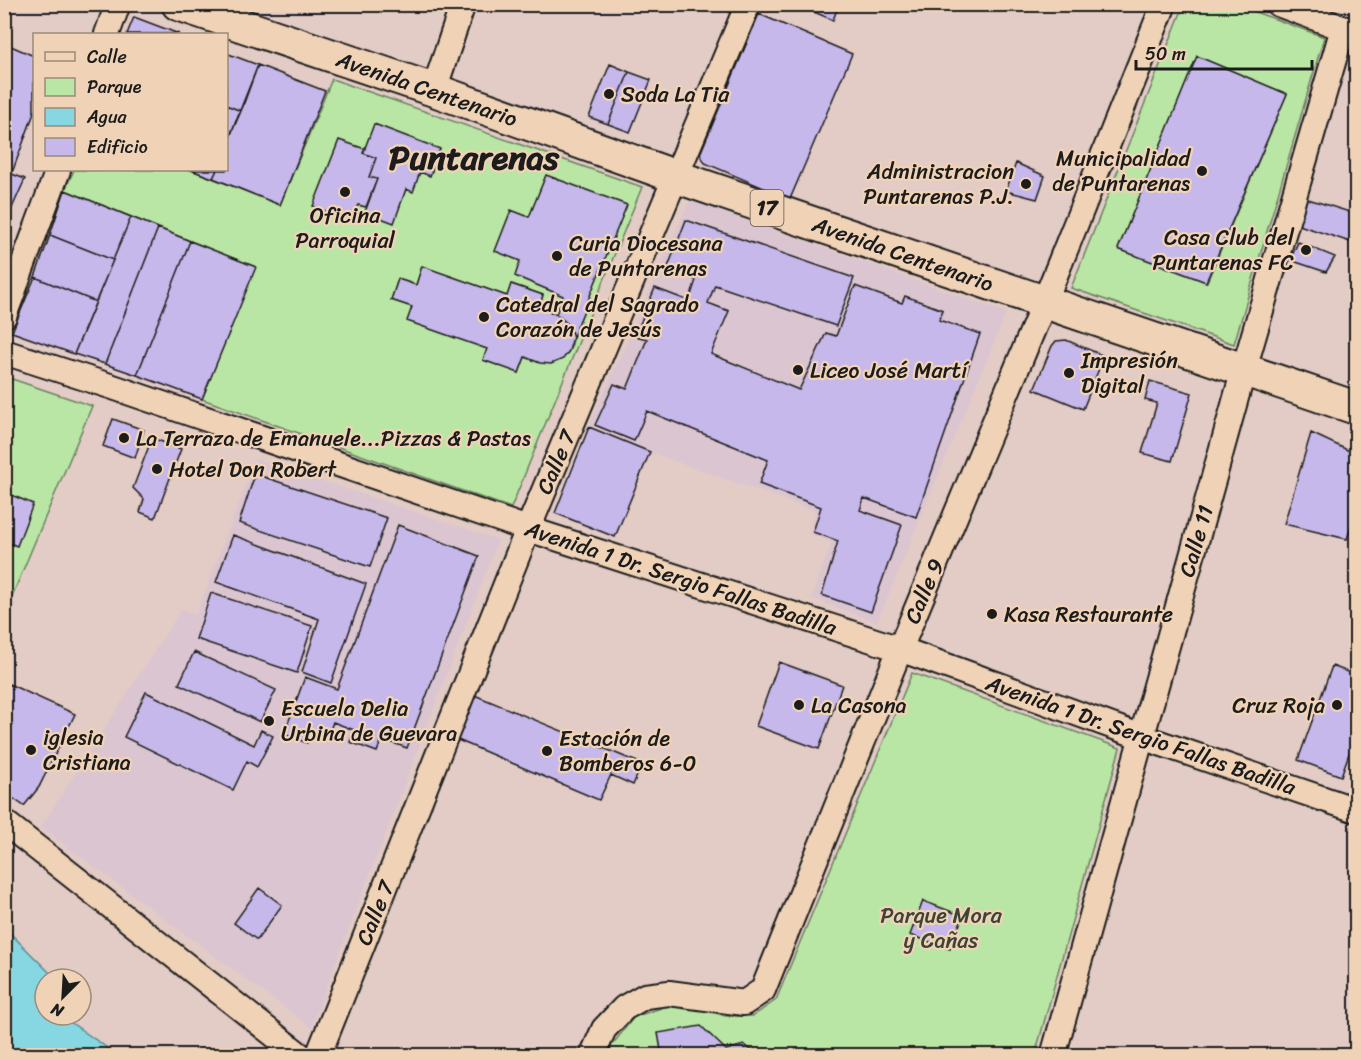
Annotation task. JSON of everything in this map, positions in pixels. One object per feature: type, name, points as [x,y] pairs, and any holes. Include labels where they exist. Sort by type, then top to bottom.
[{"type":"main road","name":"Avenida Centenario","points":[[178,4],[434,90],[677,177],[1044,303],[1356,408]]},
{"type":"street","points":[[107,33],[118,4]]},
{"type":"street","points":[[434,90],[463,4]]},
{"type":"street","name":"Calle 7","points":[[318,1056],[528,529],[748,4]]},
{"type":"street","name":"Calle 9","points":[[592,1056],[604,1029],[624,1008],[645,996],[669,993],[744,1003],[763,990],[1164,4]]},
{"type":"street","points":[[1278,4],[1350,31]]},
{"type":"street","name":"Calle 11","points":[[1053,1056],[1244,369],[1350,31]]},
{"type":"street","points":[[4,316],[58,171]]},
{"type":"street","name":"Avenida 1 Dr. Sergio Fallas Badilla","points":[[4,352],[528,529],[900,649],[1142,737],[1356,810]]},
{"type":"street","points":[[4,822],[302,1056]]},
{"type":"shaded area","name":"Liceo José Martí","points":[[690,200],[1006,313],[877,622],[812,598],[832,542],[809,534],[816,511],[650,452],[589,427]]},
{"type":"shaded area","name":"Escuela Delia Urbina de Guevara","points":[[256,459],[498,540],[311,1027],[41,827],[182,609],[196,615]]},
{"type":"green space","points":[[1184,5],[1236,5],[1324,37],[1234,344],[1071,288]],"holes":[[[1197,57],[1287,94],[1207,282],[1118,249]]]},
{"type":"green space","points":[[332,79],[642,187],[511,508],[202,399],[255,267],[65,190],[74,171],[194,171],[280,205]],"holes":[[[422,267],[507,296],[512,284],[543,295],[539,308],[569,325],[573,339],[565,356],[553,363],[536,362],[525,357],[519,373],[483,360],[487,349],[412,307],[391,300],[398,279],[416,285]]]},
{"type":"green space","points":[[12,379],[92,406],[5,613],[4,398]]},
{"type":"green space","name":"Parque Mora y Cañas","points":[[912,673],[1120,748],[1035,1055],[608,1056],[612,1045],[634,1017],[670,1005],[701,1008],[725,1016],[753,1016],[776,1000]]},
{"type":"water","points":[[7,930],[44,967],[33,967],[33,1027],[77,1027],[110,1050],[106,1055],[5,1055],[4,933]]},
{"type":"building","points":[[795,4],[839,4],[833,20]]},
{"type":"building","points":[[759,14],[852,54],[790,199],[705,163],[700,154]]},
{"type":"building","points":[[134,17],[176,33],[127,33]]},
{"type":"building","points":[[4,43],[33,56],[33,116],[13,170],[4,167]]},
{"type":"building","points":[[228,54],[258,65],[241,111],[228,106]]},
{"type":"building","name":"Municipalidad de Puntarenas","points":[[1197,56],[1287,94],[1206,282],[1118,249]]},
{"type":"building","name":"Soda La Tia","points":[[610,64],[629,72],[608,124],[589,117]]},
{"type":"building","points":[[258,65],[325,91],[280,205],[213,178],[216,171],[228,171],[228,141]]},
{"type":"building","points":[[629,72],[651,80],[630,132],[608,124]]},
{"type":"building","points":[[228,106],[241,111],[228,141]]},
{"type":"building","points":[[374,124],[440,149],[430,176],[420,172],[413,192],[406,189],[394,223],[365,212],[377,179],[369,177],[376,158],[363,153]]},
{"type":"building","name":"Oficina Parroquial","points":[[339,140],[365,149],[363,153],[376,158],[369,177],[377,179],[366,207],[358,205],[351,222],[313,206]]},
{"type":"building","name":"Administracion Puntarenas P.J.","points":[[1016,163],[1045,176],[1037,199],[1006,191]]},
{"type":"building","points":[[4,171],[25,179],[12,208],[4,204]]},
{"type":"building","points":[[194,171],[216,171],[213,178]]},
{"type":"building","name":"Curia Diocesana de Puntarenas","points":[[546,175],[627,205],[573,337],[569,325],[556,314],[563,296],[515,276],[520,261],[495,251],[511,210],[529,217]]},
{"type":"building","points":[[65,190],[131,217],[113,260],[50,235]]},
{"type":"building","points":[[1305,198],[1356,214],[1356,244],[1296,224]]},
{"type":"building","points":[[4,208],[11,210],[4,226]]},
{"type":"building","points":[[131,217],[158,228],[105,364],[74,354]]},
{"type":"building","name":"Liceo José Martí","points":[[686,220],[854,278],[836,326],[715,285],[708,303],[729,311],[711,354],[799,390],[826,333],[836,336],[855,286],[902,303],[905,296],[943,310],[939,320],[980,334],[916,517],[864,498],[860,510],[902,525],[871,612],[822,595],[838,541],[813,532],[821,507],[759,484],[768,460],[647,411],[634,441],[595,425],[614,384],[627,389],[647,339],[635,336],[655,288],[689,301],[696,280],[668,267]]},
{"type":"building","points":[[158,228],[190,241],[137,375],[105,364]]},
{"type":"building","points":[[50,235],[113,260],[96,302],[35,277]]},
{"type":"building","points":[[190,241],[256,267],[202,399],[137,375]]},
{"type":"building","name":"Casa Club del Puntarenas FC","points":[[1298,242],[1335,257],[1326,272],[1290,260]]},
{"type":"building","points":[[4,264],[11,266],[4,281]]},
{"type":"building","name":"Catedral del Sagrado Corazón de Jesús","points":[[422,266],[507,296],[511,284],[543,295],[539,308],[556,314],[569,325],[573,337],[569,351],[563,359],[551,364],[540,363],[525,357],[519,373],[483,360],[487,349],[407,321],[412,307],[391,300],[398,279],[416,285]]},
{"type":"building","points":[[35,277],[96,302],[74,354],[12,332]]},
{"type":"building","name":"Impresión Digital","points":[[1066,340],[1104,356],[1083,409],[1034,389],[1052,346],[1056,341]]},
{"type":"building","points":[[1150,381],[1192,393],[1172,461],[1142,453],[1157,403],[1145,400]]},
{"type":"building","name":"La Terraza de Emanuele...Pizzas & Pastas","points":[[113,419],[144,430],[135,458],[103,446]]},
{"type":"building","points":[[589,427],[650,452],[615,537],[555,513]]},
{"type":"building","points":[[1311,433],[1356,454],[1356,512],[1347,539],[1284,524]]},
{"type":"building","name":"Hotel Don Robert","points":[[152,438],[181,449],[155,518],[140,512],[144,499],[133,488]]},
{"type":"building","points":[[255,474],[387,518],[370,567],[239,523]]},
{"type":"building","points":[[4,492],[33,504],[17,546],[4,541]]},
{"type":"building","points":[[398,525],[479,556],[407,748],[382,739],[377,752],[350,742],[354,730],[333,722],[327,738],[311,732],[307,743],[284,734],[305,677],[337,689]]},
{"type":"building","points":[[233,535],[366,584],[331,683],[302,672],[319,619],[216,582]]},
{"type":"building","points":[[211,593],[312,626],[297,673],[196,639]]},
{"type":"building","points":[[194,652],[276,690],[260,722],[179,684]]},
{"type":"building","name":"La Casona","points":[[779,662],[842,685],[819,749],[756,726]]},
{"type":"building","name":"Cruz Roja","points":[[1332,666],[1356,675],[1356,734],[1341,776],[1298,760]]},
{"type":"building","name":"iglesia Cristiana","points":[[9,684],[75,714],[39,787],[24,806],[4,792],[4,694]]},
{"type":"building","points":[[146,692],[254,745],[261,730],[273,736],[257,767],[247,761],[233,790],[124,737]]},
{"type":"building","name":"Estación de Bomberos 6-0","points":[[472,694],[642,764],[633,785],[611,775],[599,800],[453,738]]},
{"type":"building","points":[[259,888],[282,905],[257,940],[234,923]]},
{"type":"building","points":[[923,901],[963,916],[950,949],[910,935]]},
{"type":"building","points":[[701,1026],[726,1050],[744,1045],[761,1056],[662,1056],[658,1033]]},
{"type":"place","name":"Soda La Tia","points":[[609,94]]},
{"type":"place","name":"Municipalidad de Puntarenas","points":[[1202,171]]},
{"type":"place","name":"Administracion Puntarenas P.J.","points":[[1026,184]]},
{"type":"place","name":"Oficina Parroquial","points":[[345,192]]},
{"type":"place","name":"Casa Club del Puntarenas FC","points":[[1306,250]]},
{"type":"place","name":"Curia Diocesana de Puntarenas","points":[[557,256]]},
{"type":"place","name":"Catedral del Sagrado Corazón de Jesús","points":[[484,317]]},
{"type":"place","name":"Liceo José Martí","points":[[798,370]]},
{"type":"place","name":"Impresión Digital","points":[[1069,373]]},
{"type":"place","name":"La Terraza de Emanuele...Pizzas & Pastas","points":[[124,438]]},
{"type":"place","name":"Hotel Don Robert","points":[[157,469]]},
{"type":"place","name":"Kasa Restaurante","points":[[992,614]]},
{"type":"place","name":"La Casona","points":[[799,705]]},
{"type":"place","name":"Cruz Roja","points":[[1337,705]]},
{"type":"place","name":"Escuela Delia Urbina de Guevara","points":[[269,721]]},
{"type":"place","name":"iglesia Cristiana","points":[[31,750]]},
{"type":"place","name":"Estación de Bomberos 6-0","points":[[547,751]]},
{"type":"district","name":"Puntarenas","points":[[474,158]]}]
